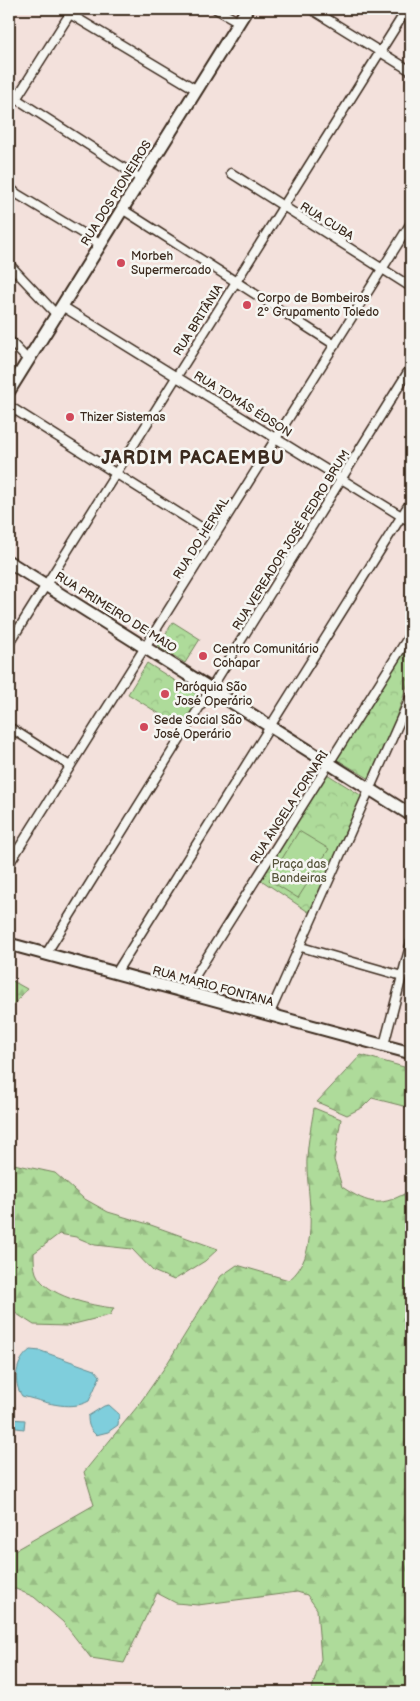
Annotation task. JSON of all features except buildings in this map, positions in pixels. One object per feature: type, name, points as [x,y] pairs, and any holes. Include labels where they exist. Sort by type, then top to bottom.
[{"type":"street","points":[[216,9],[239,22]]},
{"type":"street","name":"RUA DOS PIONEIROS","points":[[9,391],[247,9]]},
{"type":"street","points":[[311,9],[411,71]]},
{"type":"street","name":"RUA BRITÂNIA","points":[[9,644],[407,9]]},
{"type":"street","points":[[16,99],[71,11],[197,90]]},
{"type":"street","points":[[9,94],[141,179]]},
{"type":"street","name":"RUA CUBA","points":[[231,174],[411,287]]},
{"type":"street","points":[[9,187],[16,194],[100,244]]},
{"type":"street","points":[[122,209],[335,345]]},
{"type":"street","name":"RUA DO HERVAL","points":[[9,864],[411,223]]},
{"type":"street","name":"RUA TOMÁS ÉDSON","points":[[9,264],[59,310],[176,376],[411,522]]},
{"type":"street","points":[[9,340],[28,360]]},
{"type":"street","name":"RUA VEREADOR JOSÉ PEDRO BRUM","points":[[46,954],[411,367]]},
{"type":"street","points":[[9,406],[215,536]]},
{"type":"street","points":[[116,973],[411,501]]},
{"type":"street","name":"RUA PRIMEIRO DE MAIO","points":[[9,562],[44,587],[327,767],[411,816]]},
{"type":"street","name":"RUA PRIMEIRO DE MAIO","points":[[9,570],[44,587]]},
{"type":"street","name":"RUA ÂNGELA FORNARI","points":[[185,992],[411,633]]},
{"type":"street","points":[[270,1015],[411,696]]},
{"type":"street","points":[[9,727],[70,766]]},
{"type":"street","name":"RUA PRIMEIRO DE MAIO","points":[[369,793],[411,823]]},
{"type":"street","points":[[384,1045],[411,942]]},
{"type":"street","name":"RUA MARIO FONTANA","points":[[9,944],[411,1053]]},
{"type":"street","points":[[301,948],[402,976]]},
{"type":"green space","points":[[173,622],[200,639],[185,663],[158,646]]},
{"type":"green space","points":[[411,635],[411,674],[392,730],[370,779],[336,759]]},
{"type":"green space","points":[[147,663],[201,697],[182,728],[128,694]]},
{"type":"green space","name":"Praça das Bandeiras","points":[[327,774],[362,796],[310,913],[261,880]]},
{"type":"green space","points":[[299,831],[329,849],[298,898],[269,880]]},
{"type":"green space","points":[[9,979],[27,989],[9,1010]]},
{"type":"green space","points":[[361,1055],[411,1069],[411,1108],[372,1098],[363,1107],[347,1115],[317,1102]]},
{"type":"green space","points":[[314,1108],[341,1119],[334,1160],[342,1187],[360,1198],[376,1202],[392,1200],[411,1190],[411,1687],[407,1692],[311,1692],[321,1659],[317,1609],[307,1595],[297,1592],[198,1605],[176,1603],[157,1593],[124,1663],[91,1658],[63,1622],[34,1597],[9,1586],[9,1550],[17,1549],[94,1505],[84,1472],[137,1407],[165,1367],[221,1276],[237,1265],[289,1280],[298,1270],[305,1258],[310,1229],[307,1162]]},
{"type":"green space","points":[[9,1163],[55,1173],[83,1198],[108,1212],[218,1249],[205,1261],[174,1280],[153,1271],[132,1249],[95,1245],[76,1237],[59,1234],[34,1253],[35,1271],[41,1281],[59,1294],[82,1302],[114,1308],[110,1315],[66,1326],[34,1325],[9,1309]]},
{"type":"water","points":[[30,1350],[41,1351],[95,1370],[100,1376],[89,1401],[73,1406],[65,1406],[22,1396],[17,1384],[17,1371],[21,1359]]},
{"type":"water","points":[[109,1405],[119,1414],[118,1425],[108,1432],[96,1435],[89,1426],[88,1416]]},
{"type":"water","points":[[9,1419],[25,1420],[24,1429],[9,1427]]},
{"type":"place","name":"Morbeh Supermercado","points":[[121,263]]},
{"type":"place","name":"Corpo de Bombeiros 2º Grupamento Toledo","points":[[247,305]]},
{"type":"place","name":"Thizer Sistemas","points":[[70,417]]},
{"type":"place","name":"Centro Comunitário Cohapar","points":[[203,656]]},
{"type":"place","name":"Paróquia São José Operário","points":[[165,694]]},
{"type":"place","name":"Sede Social São José Operário","points":[[144,727]]},
{"type":"district","name":"JARDIM PACAEMBU","points":[[193,458]]}]
